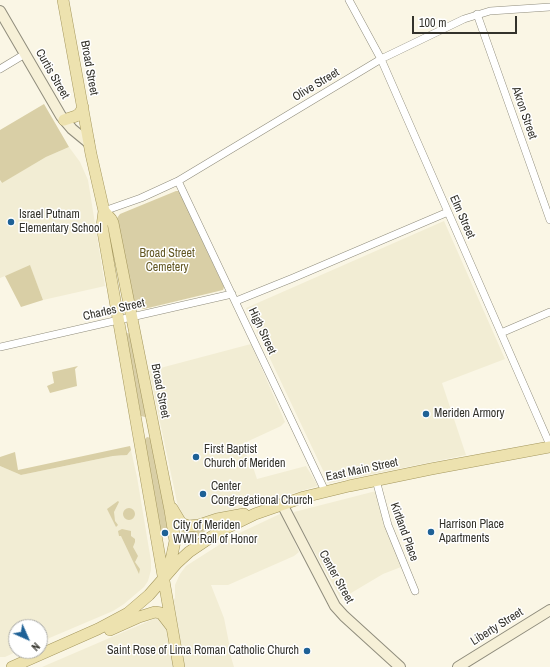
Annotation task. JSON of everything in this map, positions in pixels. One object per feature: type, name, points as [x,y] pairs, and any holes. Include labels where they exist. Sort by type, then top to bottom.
[{"type":"main road","name":"Broad Street","points":[[63,0],[89,143],[104,211],[102,226],[179,667]]},
{"type":"main road","name":"Curtis Street","points":[[0,11],[64,120],[89,143]]},
{"type":"main road","points":[[64,120],[76,116],[80,113],[83,107]]},
{"type":"main road","name":"Broad Street","points":[[104,211],[114,223],[169,504],[174,550],[164,578]]},
{"type":"main road","points":[[137,429],[154,426]]},
{"type":"main road","name":"East Main Street","points":[[12,667],[98,629],[134,609],[189,552],[204,541],[235,523],[265,510],[325,491],[550,446]]},
{"type":"main road","points":[[169,504],[181,523],[188,526],[265,510]]},
{"type":"main road","name":"Center Street","points":[[282,504],[335,606],[400,667]]},
{"type":"main road","name":"Liberty Street","points":[[458,667],[550,610]]},
{"type":"main road","points":[[98,629],[107,631],[144,615],[155,612],[162,613],[172,627]]},
{"type":"street","name":"Elm Street","points":[[349,0],[381,59],[550,446]]},
{"type":"street","name":"Olive Street","points":[[104,211],[141,198],[178,181],[381,59],[464,19],[490,11],[550,7]]},
{"type":"street","name":"Akron Street","points":[[477,14],[550,220]]},
{"type":"street","points":[[0,70],[25,54]]},
{"type":"street","name":"High Street","points":[[178,181],[325,491]]},
{"type":"street","name":"Charles Street","points":[[0,347],[132,317],[234,297],[293,278],[448,212]]},
{"type":"street","points":[[501,332],[550,312]]},
{"type":"street","name":"Kirtland Place","points":[[376,480],[388,525],[415,591]]},
{"type":"shaded area","points":[[69,147],[80,162],[88,180],[105,286],[43,300],[30,266],[0,278],[0,180],[1,183],[46,157]]},
{"type":"shaded area","points":[[444,221],[505,359],[442,383],[466,455],[329,483],[246,308]]},
{"type":"shaded area","points":[[251,344],[285,422],[281,426],[240,445],[252,464],[257,479],[306,466],[318,486],[199,521],[188,521],[180,516],[149,371]]},
{"type":"shaded area","points":[[130,446],[137,477],[151,561],[151,570],[148,581],[144,587],[113,611],[48,639],[48,619],[8,619],[8,656],[0,657],[0,466],[21,475],[113,456],[121,456],[129,453]]},
{"type":"shaded area","points":[[376,491],[401,567],[383,574],[341,599],[294,516],[294,512]]},
{"type":"shaded area","points":[[282,513],[299,552],[294,556],[228,585],[211,585],[224,618],[234,667],[42,667],[156,618],[175,598],[175,585],[186,566],[233,536]]},
{"type":"green space","points":[[44,104],[69,147],[46,157],[2,183],[0,180],[0,130]]},
{"type":"green space","name":"Broad Street Cemetery","points":[[179,191],[224,287],[223,290],[144,309],[134,305],[117,218],[120,214]]},
{"type":"green space","points":[[30,265],[43,300],[21,307],[5,276]]},
{"type":"green space","points":[[127,333],[131,334],[147,416],[145,417],[141,416],[126,335]]},
{"type":"green space","points":[[78,366],[75,369],[77,386],[50,393],[47,386],[54,383],[52,372]]},
{"type":"green space","points":[[147,437],[151,438],[168,528],[163,528],[160,532],[144,440]]},
{"type":"green space","points":[[130,446],[131,450],[127,455],[113,456],[21,475],[0,466],[0,457],[15,452],[18,470]]},
{"type":"green space","points":[[118,501],[119,502],[114,512],[115,521],[118,525],[116,527],[107,509]]},
{"type":"green space","points":[[127,508],[131,508],[135,514],[131,520],[127,520],[123,516],[123,512]]},
{"type":"green space","points":[[213,526],[185,545],[183,542],[181,528]]},
{"type":"green space","points":[[122,529],[131,531],[131,536],[135,539],[133,547],[138,556],[135,562],[140,569],[139,574],[121,536],[119,536],[118,531]]},
{"type":"place","name":"Israel Putnam Elementary School","points":[[11,222]]},
{"type":"place","name":"Meriden Armory","points":[[426,414]]},
{"type":"place","name":"First Baptist Church of Meriden","points":[[196,457]]},
{"type":"place","name":"Center Congregational Church","points":[[203,494]]},
{"type":"place","name":"Harrison Place Apartments","points":[[431,532]]},
{"type":"place","name":"City of Meriden WWII Roll of Honor","points":[[165,533]]},
{"type":"place","name":"Saint Rose of Lima Roman Catholic Church","points":[[307,651]]}]
